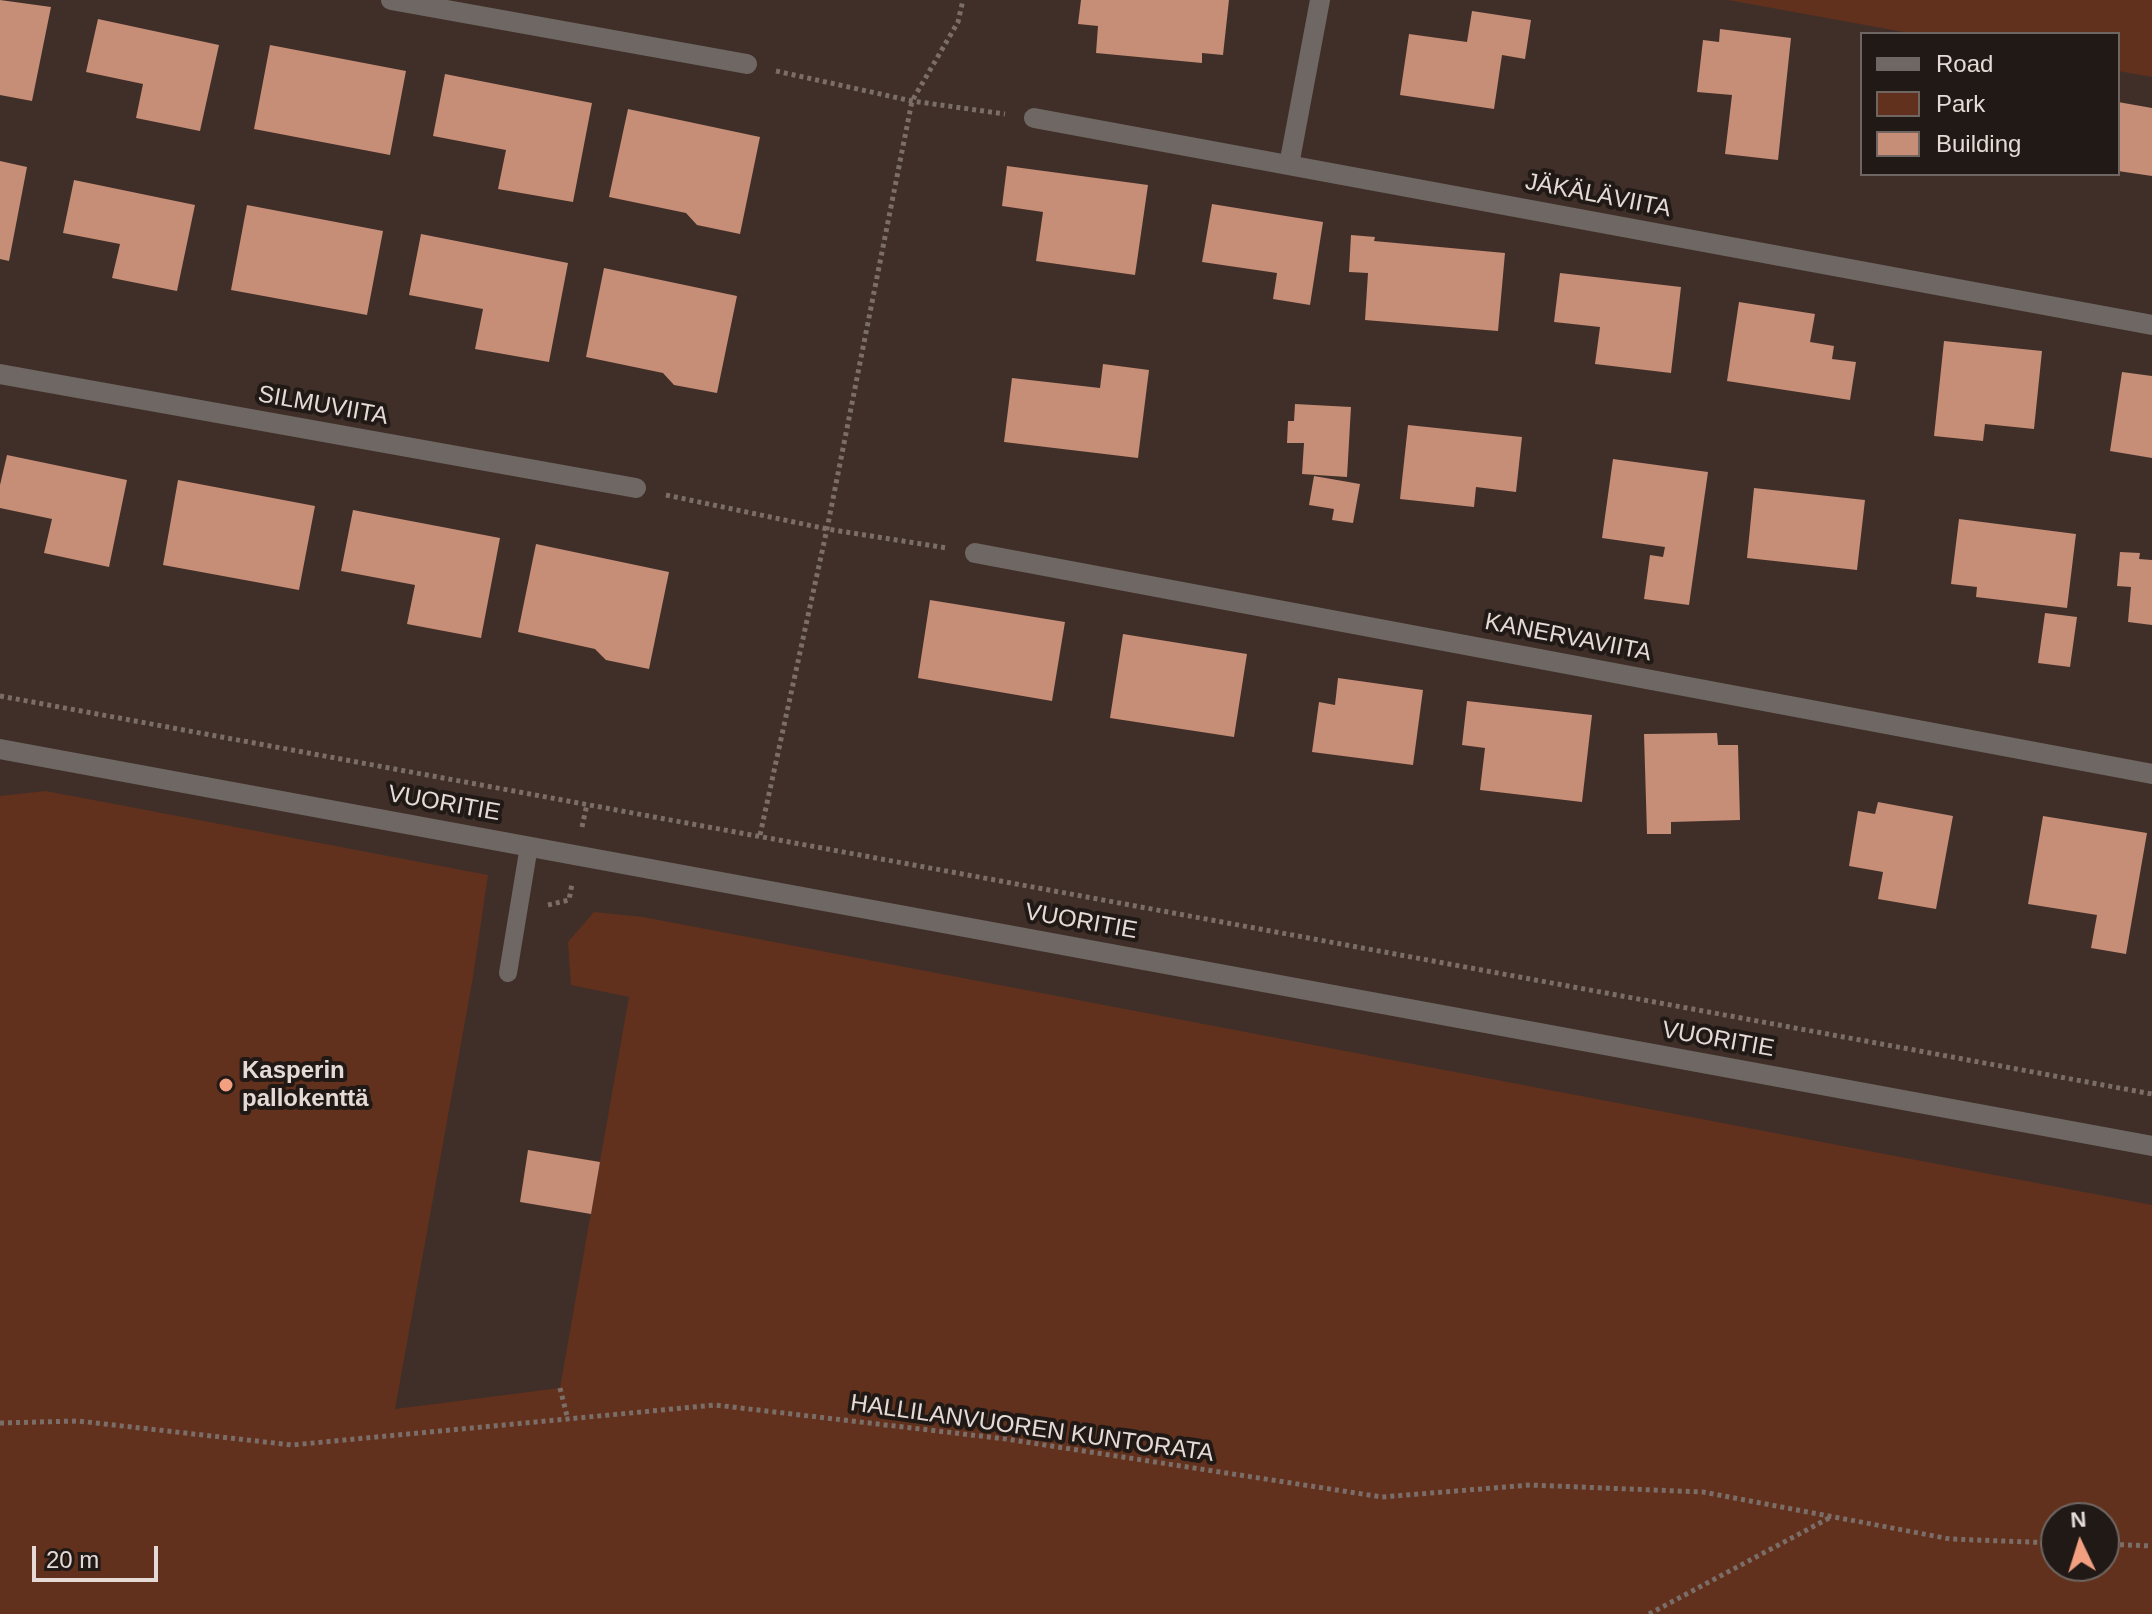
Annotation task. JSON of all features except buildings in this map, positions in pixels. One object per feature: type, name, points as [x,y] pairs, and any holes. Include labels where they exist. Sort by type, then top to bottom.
[{"type":"street","points":[[391,0],[747,64]]},
{"type":"street","points":[[1289,165],[1320,0]]},
{"type":"street","name":"JÄKÄLÄVIITA","points":[[1034,118],[2152,325]]},
{"type":"street","name":"SILMUVIITA","points":[[0,374],[636,488]]},
{"type":"street","name":"KANERVAVIITA","points":[[975,553],[2152,774]]},
{"type":"street","name":"VUORITIE","points":[[0,749],[2152,1146]]},
{"type":"lane","points":[[508,973],[529,846]]},
{"type":"path","points":[[760,835],[827,529],[912,101],[958,22],[963,0]]},
{"type":"path","points":[[747,64],[912,101],[1034,118]]},
{"type":"path","points":[[636,488],[827,529],[975,553]]},
{"type":"path","points":[[0,696],[2152,1094]]},
{"type":"path","points":[[560,1388],[568,1420]]},
{"type":"path","name":"HALLILANVUOREN KUNTORATA","points":[[0,1423],[78,1421],[292,1445],[715,1405],[1006,1439],[1382,1497],[1530,1485],[1703,1492],[1950,1539],[2040,1542]]},
{"type":"path","points":[[1649,1614],[1832,1516]]},
{"type":"path","points":[[2120,1545],[2152,1546]]},
{"type":"green space","points":[[1728,0],[2152,0],[2152,77],[2120,71],[2120,32],[1904,32]]},
{"type":"green space","points":[[46,791],[488,875],[473,977],[395,1409],[560,1388],[629,997],[571,985],[568,942],[594,912],[643,917],[2152,1205],[2152,1614],[0,1614],[0,796]]},
{"type":"place","name":"Kasperin pallokenttä","points":[[226,1085]]}]
